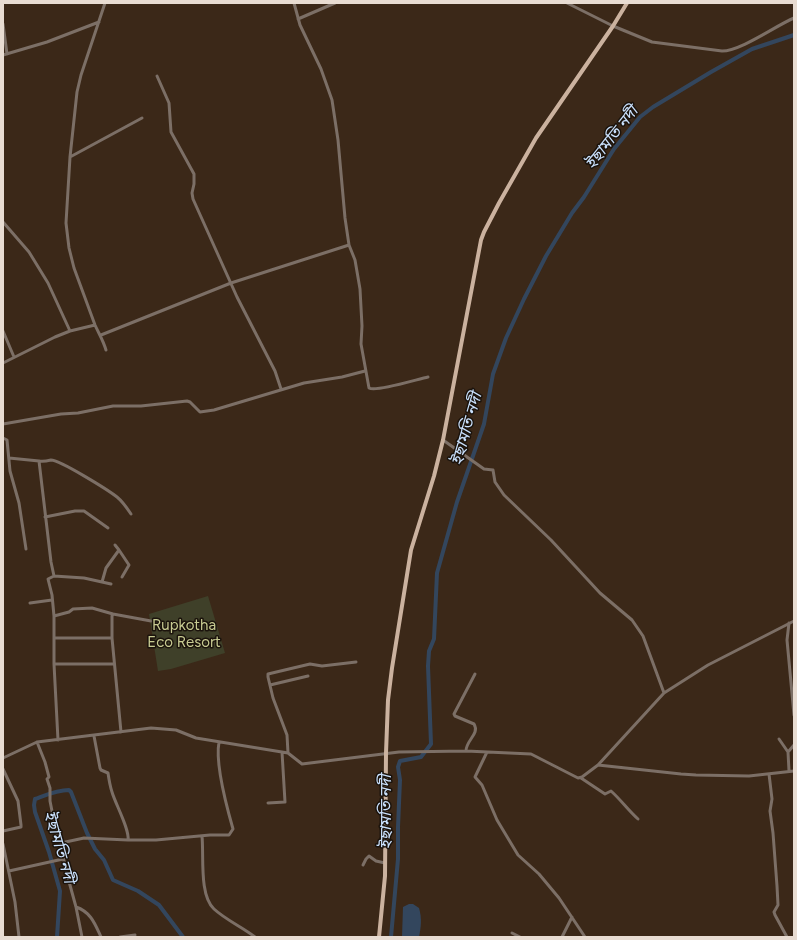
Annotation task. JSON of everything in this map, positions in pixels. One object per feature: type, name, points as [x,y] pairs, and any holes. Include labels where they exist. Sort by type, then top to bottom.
[{"type":"main road","points":[[379,937],[384,895],[388,700],[409,560],[436,471],[443,440],[481,240],[503,197],[546,123],[613,26],[627,3]]},
{"type":"street","points":[[106,3],[78,86],[65,216],[74,268],[106,350]]},
{"type":"street","points":[[294,3],[298,19],[308,44],[323,74],[332,100],[338,140],[345,218],[349,244],[355,260],[360,289],[362,326],[361,344],[365,371],[370,389],[387,387],[428,377]]},
{"type":"street","points":[[298,19],[335,3]]},
{"type":"street","points":[[567,3],[613,26],[652,42],[727,51],[794,18]]},
{"type":"street","points":[[3,55],[47,42],[99,22]]},
{"type":"street","points":[[3,24],[8,54]]},
{"type":"street","points":[[157,76],[169,103],[171,132],[194,174],[192,193],[193,199],[231,283],[275,371],[281,389]]},
{"type":"street","points":[[70,157],[142,118]]},
{"type":"street","points":[[3,222],[28,252],[48,283],[70,331]]},
{"type":"street","points":[[101,335],[231,283],[349,244]]},
{"type":"street","points":[[3,363],[70,331],[95,325]]},
{"type":"street","points":[[3,331],[14,357]]},
{"type":"street","points":[[3,424],[61,414],[78,413],[113,406],[141,406],[187,401],[190,402],[197,410],[202,412],[281,389],[365,371]]},
{"type":"street","points":[[3,438],[7,440],[10,471],[19,503],[26,549]]},
{"type":"street","points":[[443,440],[484,469],[493,470],[495,482],[504,494],[551,540],[600,593],[632,620],[643,636],[664,693]]},
{"type":"street","points":[[9,458],[46,462],[51,460],[57,462],[88,477],[118,498],[131,514]]},
{"type":"street","points":[[39,461],[45,517],[54,576]]},
{"type":"street","points":[[45,517],[75,511],[84,511],[108,528]]},
{"type":"street","points":[[115,545],[129,565],[122,577]]},
{"type":"street","points":[[102,582],[106,568],[119,550]]},
{"type":"street","points":[[58,740],[54,664],[54,616],[48,579],[54,576],[84,578],[111,584]]},
{"type":"street","points":[[30,603],[52,600]]},
{"type":"street","points":[[54,616],[69,612],[73,609],[92,608],[113,614],[151,621]]},
{"type":"street","points":[[113,614],[112,638],[121,732]]},
{"type":"street","points":[[581,778],[598,765],[664,693],[708,665],[794,621]]},
{"type":"street","points":[[789,623],[787,640],[794,715]]},
{"type":"street","points":[[54,638],[112,638]]},
{"type":"street","points":[[288,753],[288,738],[274,698],[268,675],[270,673],[310,664],[322,666],[356,662]]},
{"type":"street","points":[[54,664],[114,664]]},
{"type":"street","points":[[466,751],[468,743],[475,732],[475,726],[474,724],[455,716],[454,714],[475,674]]},
{"type":"street","points":[[270,685],[308,676]]},
{"type":"street","points":[[3,758],[37,742],[151,728],[176,730],[196,738],[288,753],[302,764],[411,751],[456,750],[535,755],[576,777],[581,778],[605,794],[611,791],[638,819]]},
{"type":"street","points":[[94,736],[100,768],[108,774],[111,790],[127,828],[129,836],[128,840]]},
{"type":"street","points":[[779,738],[788,752],[789,771]]},
{"type":"street","points":[[37,742],[48,771],[49,777],[47,778],[50,801],[57,836],[61,843],[63,859],[76,907],[82,937]]},
{"type":"street","points":[[61,843],[84,838],[128,840],[174,839],[229,835],[233,830],[218,761],[217,749],[219,742]]},
{"type":"street","points":[[788,752],[794,745]]},
{"type":"street","points":[[268,803],[285,802],[282,752]]},
{"type":"street","points":[[487,752],[475,777],[482,785],[497,820],[518,855],[539,874],[559,898],[585,937]]},
{"type":"street","points":[[598,765],[681,774],[749,776],[794,771]]},
{"type":"street","points":[[3,769],[18,801],[21,825],[20,827],[3,831]]},
{"type":"street","points":[[769,774],[772,799],[770,811],[774,834],[778,905],[774,912],[787,937]]},
{"type":"street","points":[[202,836],[203,884],[212,906],[255,937]]},
{"type":"street","points":[[3,844],[15,902],[18,937]]},
{"type":"street","points":[[363,866],[369,856],[376,861],[385,863]]},
{"type":"street","points":[[9,870],[63,859]]},
{"type":"street","points":[[76,907],[90,914],[101,937]]},
{"type":"street","points":[[562,937],[572,917]]},
{"type":"street","points":[[512,933],[520,937]]},
{"type":"street","points":[[120,937],[135,935]]},
{"type":"green space","name":"Rupkotha Eco Resort","points":[[208,596],[225,653],[171,669],[158,671],[149,614]]},
{"type":"water","points":[[413,904],[419,908],[421,922],[419,937],[402,937],[403,907]]},
{"type":"waterway","name":"ইছামতি নদী","points":[[391,937],[398,859],[400,780],[398,767],[400,761],[421,757],[431,744],[428,666],[429,651],[434,639],[437,573],[457,502],[484,424],[493,374],[506,338],[546,256],[572,213],[584,197],[614,149],[640,117],[653,107],[752,49],[794,35]]},
{"type":"waterway","name":"ইছামতি নদী","points":[[57,937],[60,891],[34,805],[35,799],[65,790],[69,790],[71,792],[87,833],[95,849],[104,860],[113,880],[138,891],[159,905],[183,937]]}]
